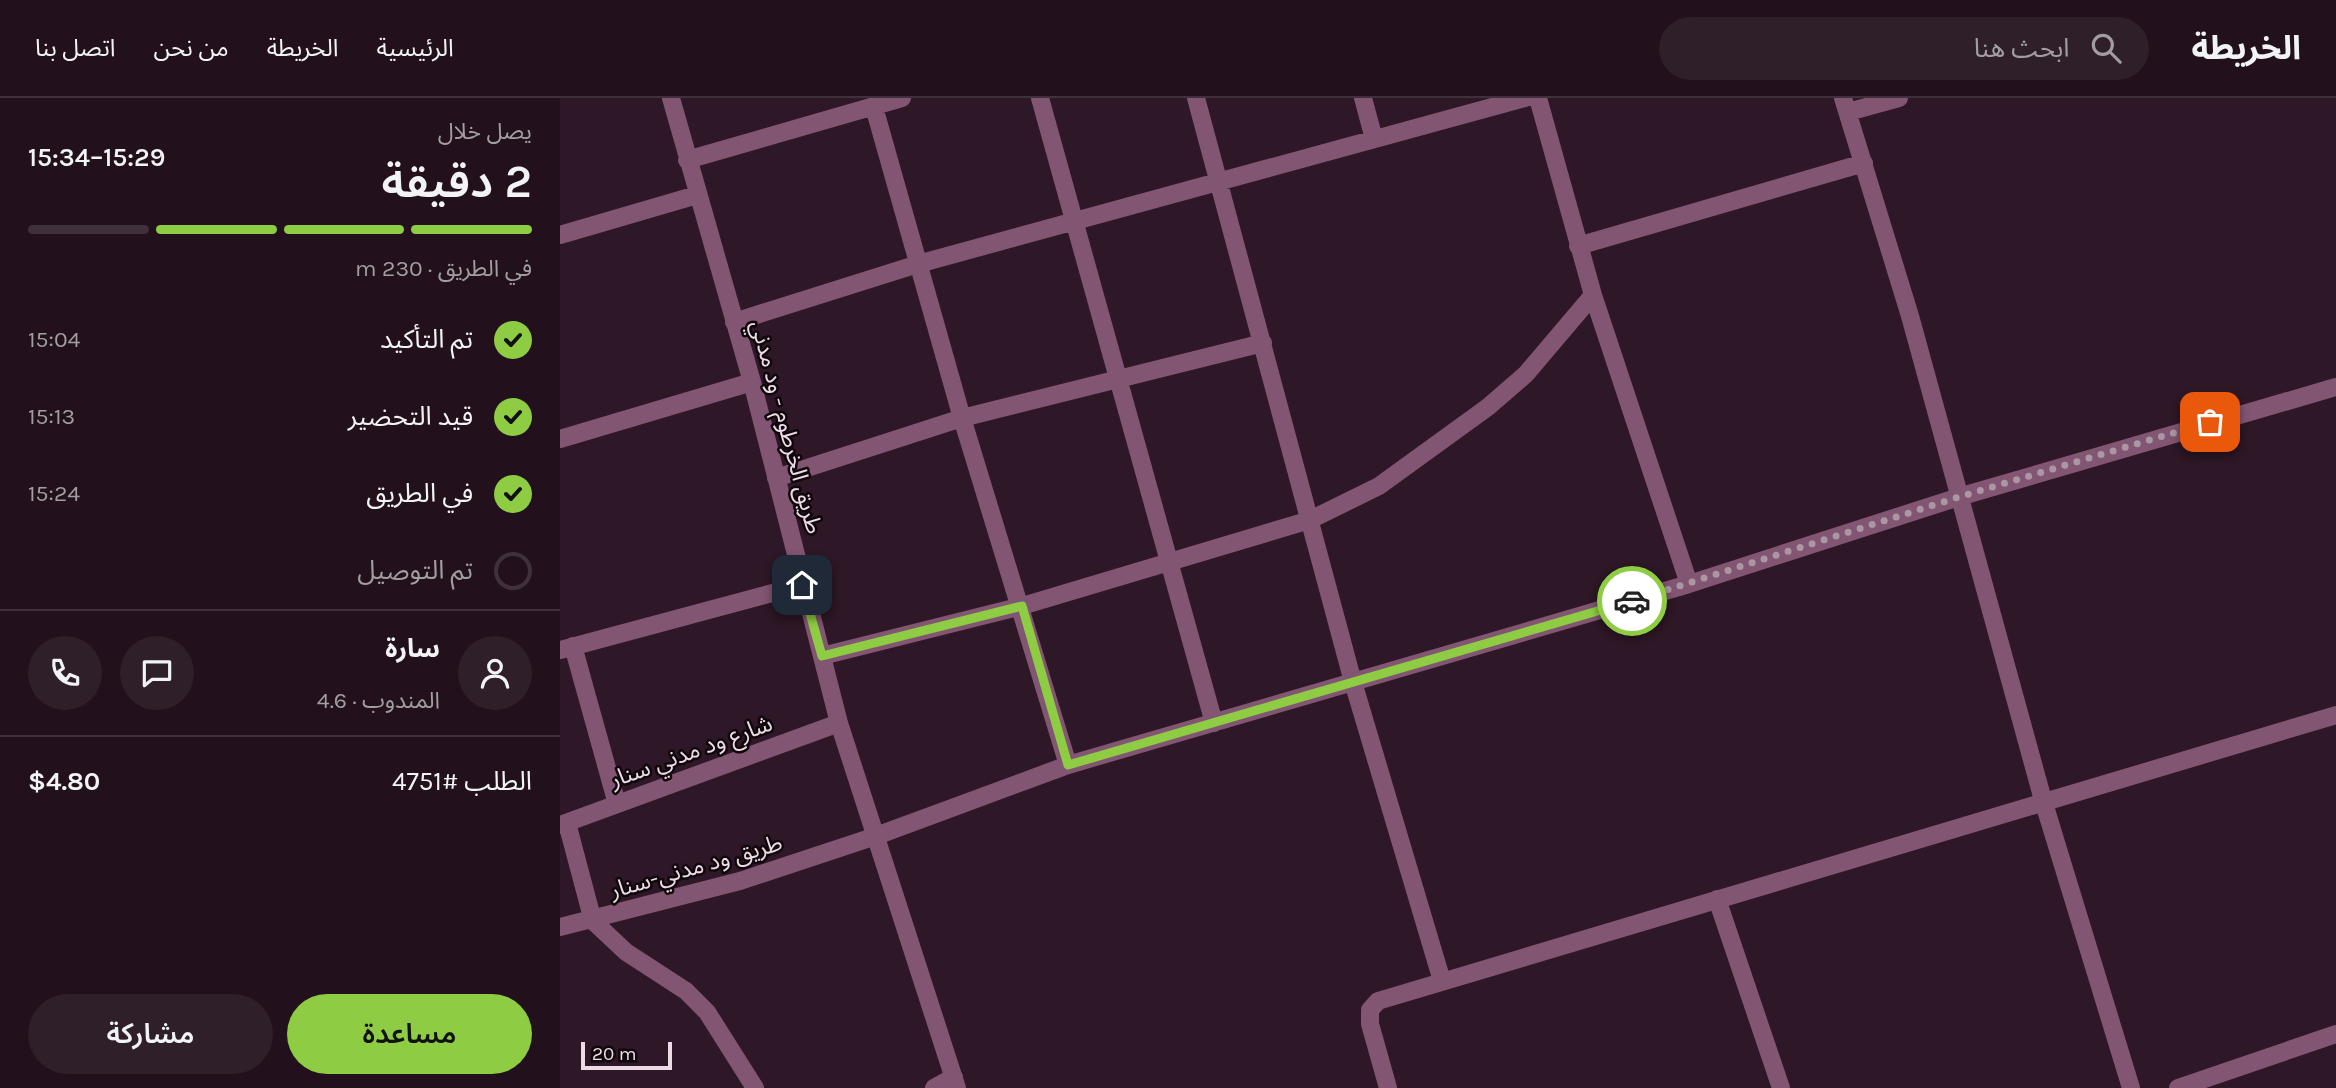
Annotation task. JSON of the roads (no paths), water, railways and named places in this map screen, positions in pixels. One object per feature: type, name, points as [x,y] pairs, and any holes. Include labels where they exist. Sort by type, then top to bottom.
[{"type":"street","name":"طريق الخرطوم - ود مدني","points":[[671,98],[696,195],[752,382],[839,723],[955,1082]]},
{"type":"street","points":[[687,160],[902,98]]},
{"type":"street","points":[[1040,98],[1072,221],[1171,561],[1214,723]]},
{"type":"street","points":[[1196,98],[1353,682],[1442,981]]},
{"type":"street","points":[[1363,98],[1374,139]]},
{"type":"street","points":[[734,323],[918,264],[1525,98]]},
{"type":"street","points":[[1538,98],[1593,295],[1689,584]]},
{"type":"street","points":[[1899,98],[1845,105],[1962,496],[2043,800],[2130,1088]]},
{"type":"street","points":[[874,107],[962,418],[1022,606],[1068,765]]},
{"type":"street","points":[[1578,246],[1864,163]]},
{"type":"street","points":[[560,235],[696,195]]},
{"type":"street","points":[[822,656],[1022,606],[1310,520],[1379,486],[1488,407],[1526,374],[1593,295]]},
{"type":"street","points":[[776,478],[962,418],[1263,343]]},
{"type":"street","points":[[560,439],[752,382]]},
{"type":"street","name":"طريق ود مدني-سنار","points":[[593,921],[740,881],[876,836],[1068,765],[1689,584],[1962,496],[2336,387]]},
{"type":"street","points":[[617,804],[567,648],[802,585]]},
{"type":"street","points":[[1388,1088],[1370,1024],[1370,1010],[1378,1001],[2043,800],[2336,715]]},
{"type":"street","name":"شارع ود مدني سنار","points":[[563,824],[839,723]]},
{"type":"street","points":[[560,927],[593,921],[563,824]]},
{"type":"street","points":[[1717,899],[1781,1088]]},
{"type":"street","name":"طريق ود مدني-سنار","points":[[593,921],[626,952],[687,991],[707,1012],[755,1088]]},
{"type":"street","points":[[2178,1088],[2336,1034]]},
{"type":"street","points":[[934,1088],[955,1082]]}]
